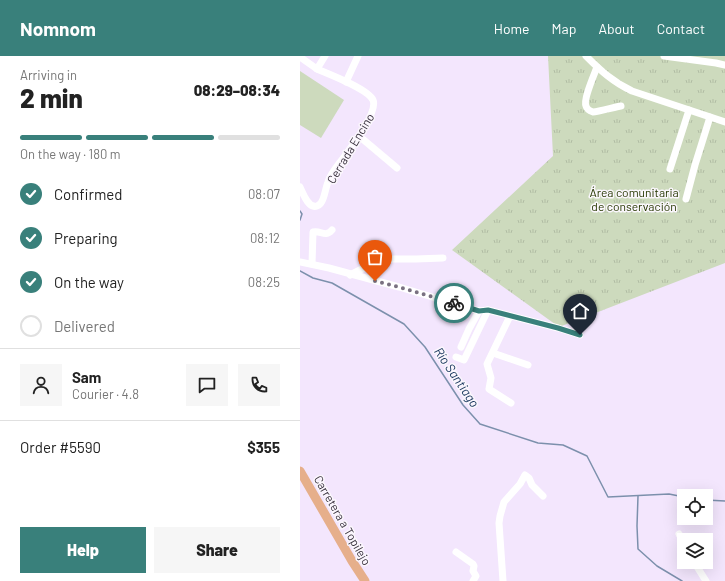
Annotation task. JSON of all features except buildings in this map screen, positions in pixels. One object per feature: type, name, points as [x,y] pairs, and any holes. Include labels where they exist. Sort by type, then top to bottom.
[{"type":"main road","name":"Carretera a Topilejo","points":[[300,471],[365,581]]},
{"type":"street","points":[[317,69],[325,56]]},
{"type":"street","points":[[300,57],[317,69],[346,82],[358,56]]},
{"type":"street","points":[[586,56],[619,85],[632,91],[725,122]]},
{"type":"street","points":[[664,56],[725,65]]},
{"type":"street","points":[[597,67],[587,94],[586,107],[588,110],[594,112],[621,106]]},
{"type":"street","name":"Cerrada Encino","points":[[300,187],[310,205],[318,206],[322,202],[328,181],[359,136],[374,110],[375,104],[373,98],[366,92],[346,82]]},
{"type":"street","points":[[670,169],[689,110]]},
{"type":"street","points":[[686,199],[710,117]]},
{"type":"street","points":[[359,136],[397,168]]},
{"type":"street","points":[[312,264],[313,232],[315,231],[326,234],[332,230]]},
{"type":"street","points":[[350,275],[376,262],[388,259],[443,258]]},
{"type":"street","points":[[300,262],[399,287],[479,311],[488,310],[580,335]]},
{"type":"street","points":[[456,357],[464,360],[488,310]]},
{"type":"street","points":[[461,348],[479,311]]},
{"type":"street","points":[[510,316],[487,364],[491,378],[489,389],[511,402]]},
{"type":"street","points":[[493,353],[528,365]]},
{"type":"street","points":[[503,581],[499,522],[504,502],[520,484],[525,475],[529,478],[532,485],[544,496]]},
{"type":"street","points":[[456,552],[473,564],[473,571],[476,576],[473,581]]},
{"type":"street","points":[[698,569],[706,581]]},
{"type":"green space","name":"Área comunitaria de conservación","points":[[548,56],[725,56],[725,263],[559,327],[452,250],[553,156]]},
{"type":"green space","points":[[300,71],[344,100],[321,138],[300,125]]},
{"type":"waterway","name":"Río Santiago","points":[[300,211],[302,214],[300,220]]},
{"type":"waterway","name":"Río Santiago","points":[[300,271],[313,278],[332,283],[404,324],[425,347],[463,405],[480,424],[538,443],[563,445],[587,456],[608,497],[669,494],[677,496]]},
{"type":"waterway","points":[[638,496],[638,549],[657,566],[682,581]]},
{"type":"waterway","name":"Río Santiago","points":[[713,500],[725,501]]},
{"type":"way so far","points":[[375,281],[454,303]]},
{"type":"route","points":[[454,303],[479,311],[488,310],[580,335]]}]
